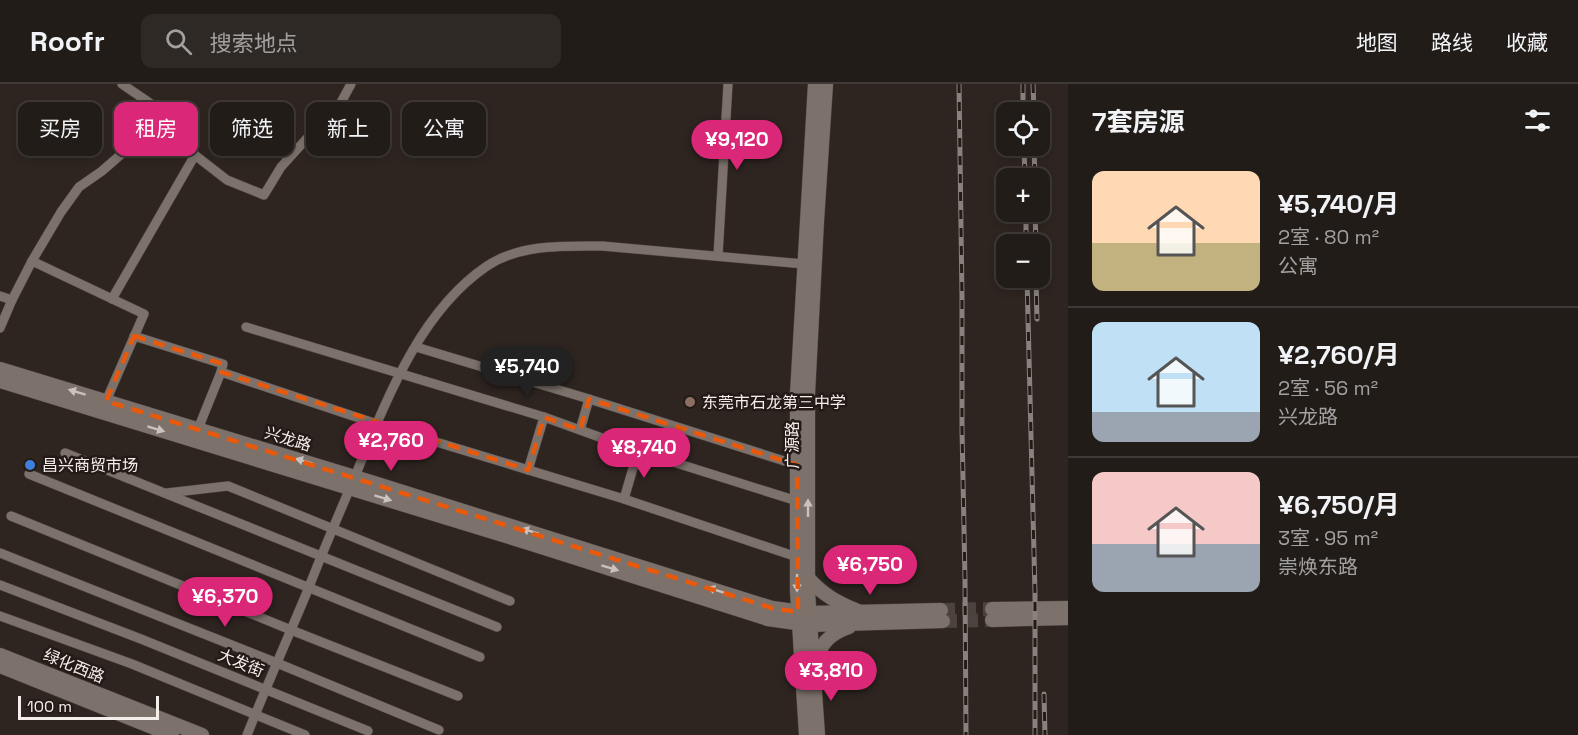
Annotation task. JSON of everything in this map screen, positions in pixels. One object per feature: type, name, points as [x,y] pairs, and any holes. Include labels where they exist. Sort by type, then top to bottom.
[{"type":"main road","name":"广源路","points":[[815,84],[797,394],[797,557],[813,671],[818,735]]},
{"type":"main road","name":"广源路","points":[[806,735],[804,619],[808,578],[808,394],[826,84]]},
{"type":"main road","name":"兴龙路","points":[[0,369],[198,429],[352,483],[658,583],[770,613],[804,619],[942,615]]},
{"type":"main road","name":"兴龙路","points":[[0,381],[352,483]]},
{"type":"main road","points":[[808,578],[818,590],[861,618],[825,641],[818,653],[813,671]]},
{"type":"main road","points":[[1068,608],[992,615],[1068,618]]},
{"type":"main road","name":"绿化西路","points":[[0,656],[202,735]]},
{"type":"main road","name":"绿化西路","points":[[0,666],[172,735]]},
{"type":"street","points":[[122,84],[148,102]]},
{"type":"street","points":[[196,156],[227,180],[264,195],[281,167],[338,108],[351,84]]},
{"type":"street","points":[[718,256],[728,84]]},
{"type":"street","points":[[0,328],[32,261],[61,212],[79,187],[120,156]]},
{"type":"street","points":[[112,299],[194,156]]},
{"type":"street","points":[[247,735],[332,528],[400,374],[437,314],[460,288],[488,266],[510,254],[536,248],[602,246],[804,264]]},
{"type":"street","points":[[32,261],[144,314],[106,401]]},
{"type":"street","points":[[0,296],[12,300]]},
{"type":"street","points":[[246,327],[544,417],[638,451],[797,501]]},
{"type":"street","points":[[134,336],[223,364],[222,372],[198,429]]},
{"type":"street","points":[[416,347],[797,465]]},
{"type":"street","points":[[222,372],[377,424],[624,499],[797,557]]},
{"type":"street","points":[[580,430],[589,399]]},
{"type":"street","points":[[528,470],[544,417]]},
{"type":"street","points":[[624,499],[638,451]]},
{"type":"street","points":[[65,453],[497,627]]},
{"type":"street","points":[[29,474],[480,657]]},
{"type":"street","points":[[165,493],[228,486],[510,601]]},
{"type":"street","points":[[12,516],[458,696]]},
{"type":"street","points":[[0,554],[277,663],[439,730]]},
{"type":"street","name":"大发街","points":[[0,585],[369,731]]},
{"type":"street","points":[[0,616],[132,664],[305,735]]},
{"type":"highlighted area","points":[[134,336],[223,364],[221,372],[528,470],[544,417],[580,430],[589,399],[797,465],[798,612],[772,608],[106,401]]},
{"type":"tunnel","points":[[941,610],[992,609]]},
{"type":"tunnel","points":[[943,621],[992,620]]},
{"type":"railway","points":[[959,84],[966,735]]},
{"type":"railway","points":[[1023,84],[1023,102]]},
{"type":"railway","points":[[1033,84],[1034,102]]},
{"type":"railway","points":[[1024,156],[1025,168]]},
{"type":"railway","points":[[1034,156],[1035,168]]},
{"type":"railway","points":[[1026,222],[1026,234]]},
{"type":"railway","points":[[1035,222],[1036,234]]},
{"type":"railway","points":[[1027,288],[1035,593],[1035,735]]},
{"type":"railway","points":[[1036,288],[1037,319]]},
{"type":"railway","points":[[1044,694],[1045,735]]},
{"type":"place","name":"东莞市石龙第三中学","points":[[690,402]]},
{"type":"place","name":"昌兴商贸市场","points":[[30,465]]}]
